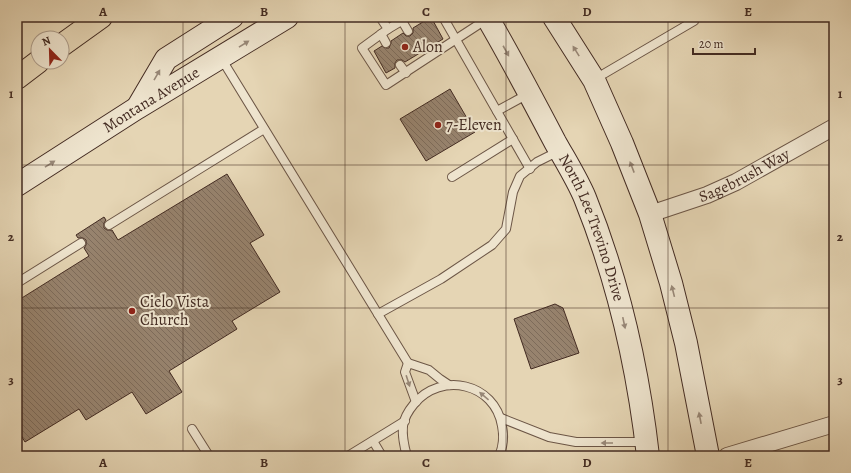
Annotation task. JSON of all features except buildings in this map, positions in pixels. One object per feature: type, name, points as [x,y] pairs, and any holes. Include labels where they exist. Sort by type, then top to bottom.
[{"type":"highway","points":[[70,39],[101,17]]},
{"type":"highway","points":[[17,78],[30,68]]},
{"type":"main road","points":[[137,108],[166,59],[232,17]]},
{"type":"main road","name":"Montana Avenue","points":[[17,185],[137,108],[287,17]]},
{"type":"main road","points":[[554,17],[594,80],[622,143],[650,214],[671,283],[686,343],[708,456]]},
{"type":"main road","name":"North Lee Trevino Drive","points":[[487,18],[530,93],[584,197],[604,248],[622,311],[637,383],[647,449]]},
{"type":"street","name":"Sagebrush Way","points":[[650,214],[707,195],[736,182],[834,127]]},
{"type":"street","points":[[727,456],[834,424]]},
{"type":"lane","points":[[380,17],[388,30]]},
{"type":"lane","points":[[443,17],[530,169]]},
{"type":"lane","points":[[594,80],[694,22],[692,17]]},
{"type":"lane","points":[[408,30],[405,19],[362,48],[386,85],[406,72],[424,55],[456,39],[487,18]]},
{"type":"lane","points":[[381,34],[386,44]]},
{"type":"lane","points":[[221,58],[408,363],[429,370],[450,385]]},
{"type":"lane","points":[[400,64],[406,72]]},
{"type":"lane","points":[[497,111],[530,93]]},
{"type":"lane","points":[[109,225],[264,129]]},
{"type":"lane","points":[[452,177],[513,139]]},
{"type":"lane","points":[[378,314],[441,279],[492,245],[506,229],[513,192],[520,176],[537,162],[560,150]]},
{"type":"lane","points":[[17,283],[81,243]]},
{"type":"lane","points":[[408,363],[406,372],[416,402]]},
{"type":"lane","points":[[407,456],[403,442],[403,425],[409,410],[420,397],[433,389],[450,385],[466,386],[481,393],[493,404],[501,418],[504,434],[501,451],[498,456]]},
{"type":"lane","points":[[501,418],[549,437],[576,442],[647,449]]},
{"type":"lane","points":[[348,456],[405,421]]},
{"type":"lane","points":[[192,429],[208,456]]},
{"type":"lane","points":[[373,441],[382,456]]},
{"type":"place","name":"Alon","points":[[405,47]]},
{"type":"place","name":"7-Eleven","points":[[438,125]]},
{"type":"place","name":"Cielo Vista Church","points":[[132,311]]}]
